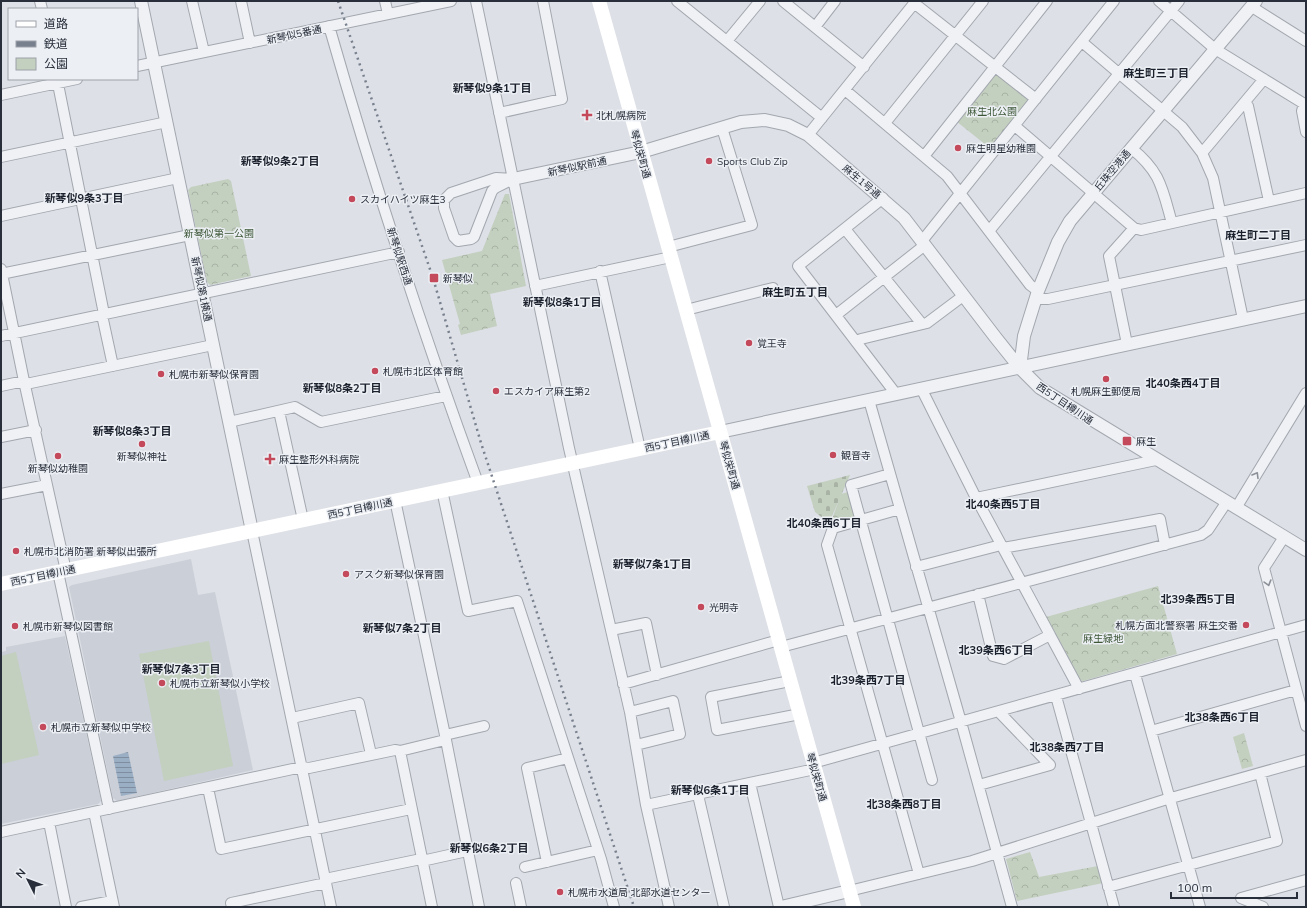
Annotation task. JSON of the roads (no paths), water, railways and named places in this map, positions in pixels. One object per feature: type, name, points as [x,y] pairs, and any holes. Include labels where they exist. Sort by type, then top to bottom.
[{"type":"main road","name":"琴似栄町通","points":[[599,1],[854,907]]},
{"type":"main road","name":"西5丁目樽川通","points":[[1,584],[720,432]]},
{"type":"street","name":"新琴似第1横通","points":[[141,1],[252,531]]},
{"type":"street","points":[[192,1],[204,52]]},
{"type":"street","points":[[241,1],[250,43]]},
{"type":"street","points":[[386,1],[388,14]]},
{"type":"street","name":"新琴似5番通","points":[[138,66],[451,1]]},
{"type":"street","points":[[476,1],[573,463],[630,712],[646,805],[669,907]]},
{"type":"street","points":[[499,113],[562,99],[543,1]]},
{"type":"street","points":[[677,1],[822,118]]},
{"type":"street","points":[[727,41],[760,1]]},
{"type":"street","points":[[783,1],[864,67]]},
{"type":"street","points":[[815,27],[835,1]]},
{"type":"street","points":[[885,123],[983,1]]},
{"type":"street","points":[[925,155],[1048,1]]},
{"type":"street","points":[[836,315],[924,243],[1114,1]]},
{"type":"street","points":[[1159,1],[1215,49],[1305,104],[1302,111],[1306,132]]},
{"type":"street","points":[[989,231],[1179,1]]},
{"type":"street","points":[[808,135],[915,2],[1036,99]]},
{"type":"street","points":[[1254,4],[1306,41]]},
{"type":"street","name":"丘珠空港通","points":[[1020,368],[1024,336],[1037,295],[1058,242],[1070,221],[1254,4]]},
{"type":"street","name":"新琴似駅西通","points":[[329,26],[357,126],[446,396],[478,483]]},
{"type":"street","points":[[1082,42],[1182,127],[1202,153],[1213,178],[1243,320]]},
{"type":"street","points":[[1202,153],[1264,79]]},
{"type":"street","points":[[1,95],[57,81],[67,80]]},
{"type":"street","points":[[57,81],[113,366]]},
{"type":"street","points":[[845,90],[925,155],[947,176],[1037,295],[1048,299],[1306,245]]},
{"type":"street","points":[[1245,102],[1248,106],[1269,201]]},
{"type":"street","name":"麻生1号通","points":[[641,152],[741,122],[765,120],[788,125],[808,135],[883,198],[904,218],[1020,368]]},
{"type":"street","points":[[1,157],[70,141],[167,122]]},
{"type":"street","points":[[1015,126],[1134,228],[1141,230],[1306,193]]},
{"type":"street","points":[[535,286],[600,271],[669,252],[752,225],[722,128]]},
{"type":"street","points":[[1131,148],[1147,160],[1158,177],[1172,223]]},
{"type":"street","name":"新琴似駅前通","points":[[513,179],[641,152]]},
{"type":"street","points":[[1,216],[178,178]]},
{"type":"street","points":[[496,178],[513,179],[495,188],[474,237],[471,240],[462,241],[454,237],[444,208],[444,200],[451,193],[496,178]]},
{"type":"street","points":[[471,186],[484,193],[488,203]]},
{"type":"street","points":[[883,198],[798,266],[896,394]]},
{"type":"street","points":[[1127,344],[1109,256],[1134,228]]},
{"type":"street","points":[[845,229],[922,324]]},
{"type":"street","points":[[109,809],[36,430],[1,272],[190,236]]},
{"type":"street","points":[[1,336],[399,252]]},
{"type":"street","points":[[600,271],[640,449]]},
{"type":"street","points":[[686,310],[773,288]]},
{"type":"street","points":[[856,342],[861,339],[927,323],[963,296]]},
{"type":"street","points":[[1020,368],[1306,306]]},
{"type":"street","points":[[1,386],[25,383],[113,366],[213,345]]},
{"type":"street","name":"西5丁目樽川通","points":[[720,432],[1020,368],[1040,388],[1306,550]]},
{"type":"street","points":[[921,388],[976,498],[1079,689]]},
{"type":"street","points":[[623,684],[780,643],[887,619],[1201,535],[1208,530],[1231,505],[1306,393]]},
{"type":"street","points":[[229,422],[295,407],[321,422],[446,396]]},
{"type":"street","points":[[869,400],[979,785],[1012,907]]},
{"type":"street","points":[[280,411],[303,520]]},
{"type":"street","points":[[1,437],[36,430]]},
{"type":"street","points":[[976,498],[1156,460]]},
{"type":"street","points":[[890,474],[850,486],[932,780]]},
{"type":"street","points":[[1,494],[47,485]]},
{"type":"street","points":[[442,490],[468,611],[517,601],[598,850],[614,907]]},
{"type":"street","points":[[394,500],[445,738],[479,907]]},
{"type":"street","points":[[900,509],[833,528],[827,545],[919,874]]},
{"type":"street","points":[[916,567],[1002,547],[1160,519],[1164,545]]},
{"type":"street","points":[[252,531],[331,907]]},
{"type":"street","points":[[1284,537],[1264,568],[1281,628],[1280,633],[1306,726]]},
{"type":"street","points":[[978,594],[993,656],[1004,659],[1050,635]]},
{"type":"street","points":[[611,630],[646,622],[657,675]]},
{"type":"street","points":[[646,805],[750,783],[814,766],[882,744],[1306,625]]},
{"type":"street","points":[[1135,674],[1200,907]]},
{"type":"street","points":[[790,681],[711,697],[717,730],[800,714]]},
{"type":"street","points":[[1151,731],[1296,690]]},
{"type":"street","points":[[1056,696],[1114,907]]},
{"type":"street","points":[[630,712],[673,701],[680,734],[636,745]]},
{"type":"street","points":[[292,718],[359,703],[371,754]]},
{"type":"street","points":[[979,785],[1050,764],[999,712]]},
{"type":"street","points":[[1,832],[302,767],[309,768],[371,754],[395,750],[400,751],[484,726]]},
{"type":"street","points":[[400,751],[432,907]]},
{"type":"street","points":[[547,862],[527,768],[568,758]]},
{"type":"street","points":[[750,783],[780,907],[919,874],[997,853],[1169,798],[1306,760]]},
{"type":"street","points":[[1108,887],[1277,841],[1260,773]]},
{"type":"street","points":[[208,788],[221,849],[411,809]]},
{"type":"street","points":[[698,795],[724,907]]},
{"type":"street","points":[[81,907],[113,904],[94,812]]},
{"type":"street","points":[[49,822],[66,907]]},
{"type":"street","points":[[525,867],[598,850]]},
{"type":"street","points":[[232,907],[232,903],[467,851]]},
{"type":"street","points":[[1263,907],[1241,898],[1306,880]]},
{"type":"street","points":[[516,883],[521,907]]},
{"type":"water","points":[[128,752],[137,793],[121,796],[113,756]]},
{"type":"railway","points":[[338,1],[433,278],[481,443],[634,907]]},
{"type":"place","name":"北札幌病院","points":[[587,115]]},
{"type":"place","name":"麻生明星幼稚園","points":[[958,148]]},
{"type":"place","name":"Sports Club Zip","points":[[709,161]]},
{"type":"place","name":"スカイハイツ麻生3","points":[[352,199]]},
{"type":"place","name":"新琴似","points":[[434,278]]},
{"type":"place","name":"覚王寺","points":[[749,343]]},
{"type":"place","name":"札幌市北区体育館","points":[[375,371]]},
{"type":"place","name":"札幌市新琴似保育園","points":[[161,374]]},
{"type":"place","name":"札幌麻生郵便局","points":[[1106,379]]},
{"type":"place","name":"エスカイア麻生第2","points":[[496,391]]},
{"type":"place","name":"麻生","points":[[1127,441]]},
{"type":"place","name":"新琴似神社","points":[[142,444]]},
{"type":"place","name":"観音寺","points":[[833,455]]},
{"type":"place","name":"新琴似幼稚園","points":[[58,456]]},
{"type":"place","name":"麻生整形外科病院","points":[[270,459]]},
{"type":"place","name":"札幌市北消防署 新琴似出張所","points":[[16,551]]},
{"type":"place","name":"アスク新琴似保育園","points":[[346,574]]},
{"type":"place","name":"光明寺","points":[[701,607]]},
{"type":"place","name":"札幌方面北警察署 麻生交番","points":[[1246,625]]},
{"type":"place","name":"札幌市新琴似図書館","points":[[15,626]]},
{"type":"place","name":"札幌市立新琴似小学校","points":[[162,683]]},
{"type":"place","name":"札幌市立新琴似中学校","points":[[43,727]]},
{"type":"place","name":"札幌市水道局 北部水道センター","points":[[560,892]]},
{"type":"district","name":"麻生町三丁目","points":[[1156,73]]},
{"type":"district","name":"新琴似9条1丁目","points":[[492,88]]},
{"type":"district","name":"新琴似9条2丁目","points":[[280,161]]},
{"type":"district","name":"新琴似9条3丁目","points":[[84,198]]},
{"type":"district","name":"麻生町二丁目","points":[[1258,235]]},
{"type":"district","name":"麻生町五丁目","points":[[795,292]]},
{"type":"district","name":"新琴似8条1丁目","points":[[562,302]]},
{"type":"district","name":"北40条西4丁目","points":[[1183,383]]},
{"type":"district","name":"新琴似8条2丁目","points":[[342,388]]},
{"type":"district","name":"新琴似8条3丁目","points":[[132,431]]},
{"type":"district","name":"北40条西5丁目","points":[[1003,504]]},
{"type":"district","name":"北40条西6丁目","points":[[824,523]]},
{"type":"district","name":"新琴似7条1丁目","points":[[652,564]]},
{"type":"district","name":"北39条西5丁目","points":[[1198,599]]},
{"type":"district","name":"新琴似7条2丁目","points":[[402,628]]},
{"type":"district","name":"北39条西6丁目","points":[[996,650]]},
{"type":"district","name":"新琴似7条3丁目","points":[[181,669]]},
{"type":"district","name":"北39条西7丁目","points":[[868,680]]},
{"type":"district","name":"北38条西6丁目","points":[[1222,717]]},
{"type":"district","name":"北38条西7丁目","points":[[1067,747]]},
{"type":"district","name":"新琴似6条1丁目","points":[[710,790]]},
{"type":"district","name":"北38条西8丁目","points":[[904,804]]},
{"type":"district","name":"新琴似6条2丁目","points":[[489,848]]},
{"type":"park label","name":"麻生北公園","points":[[992,111]]},
{"type":"park label","name":"新琴似第一公園","points":[[219,233]]},
{"type":"park label","name":"麻生緑地","points":[[1103,638]]}]
